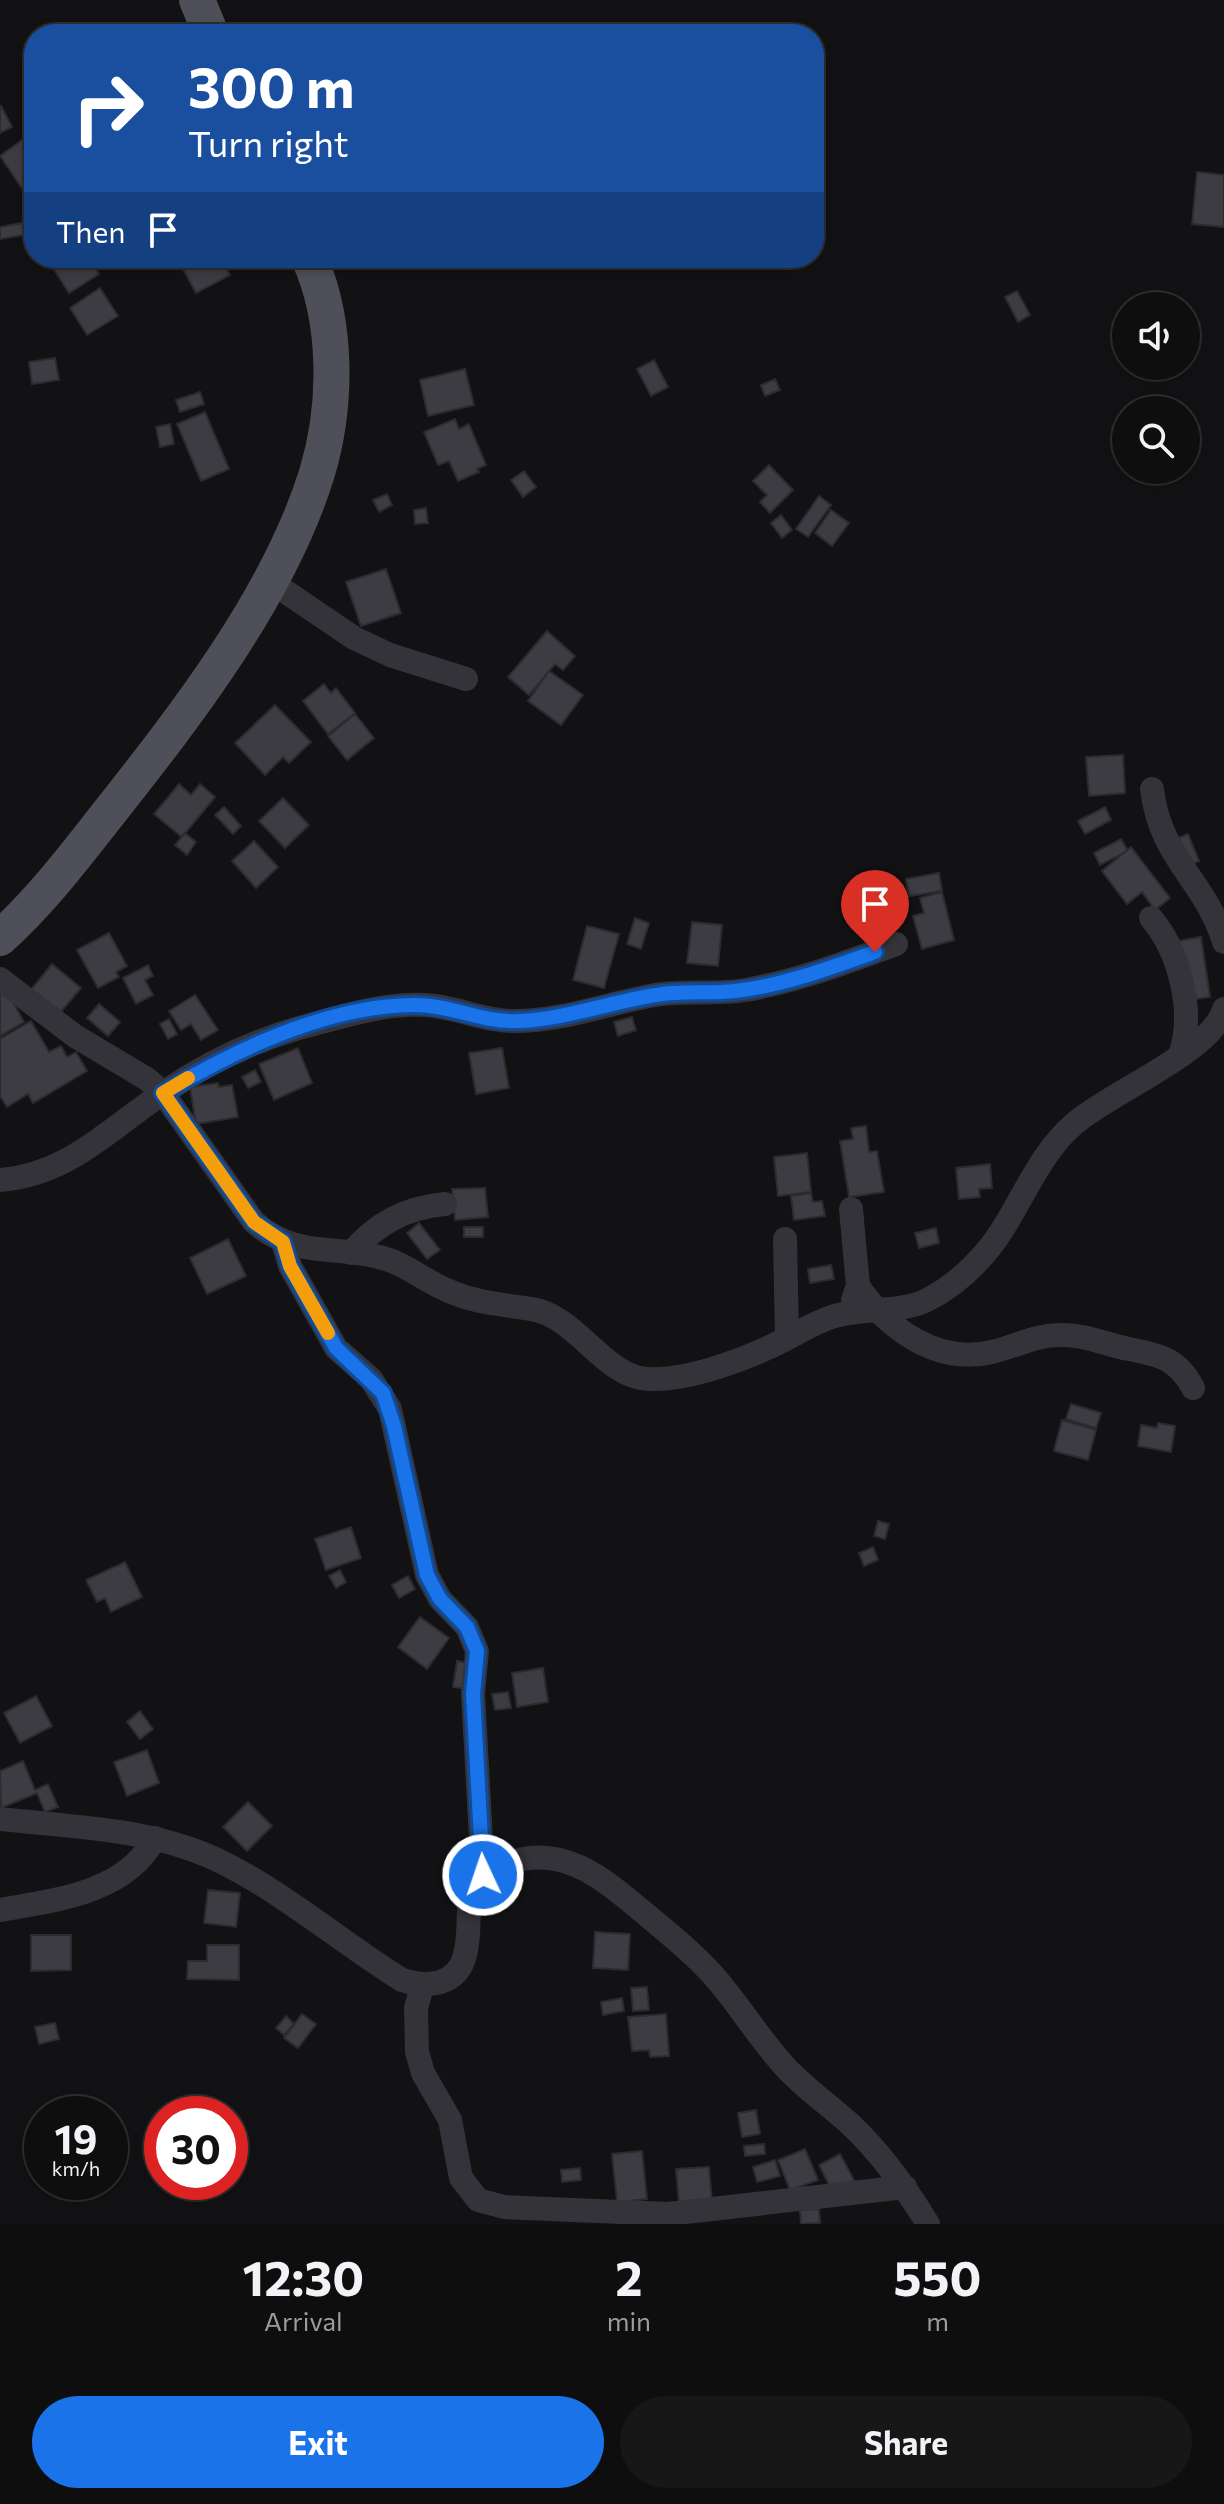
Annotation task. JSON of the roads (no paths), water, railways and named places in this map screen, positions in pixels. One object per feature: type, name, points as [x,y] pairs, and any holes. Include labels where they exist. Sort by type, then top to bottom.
[{"type":"main road","points":[[197,0],[207,24]]},
{"type":"main road","points":[[0,938],[60,874],[141,772],[214,671],[270,581],[296,528],[318,472],[328,419],[331,368],[328,323],[312,268]]},
{"type":"street","points":[[270,581],[354,638],[390,655],[466,679]]},
{"type":"street","points":[[1152,789],[1160,832],[1209,906],[1224,942]]},
{"type":"street","points":[[1151,918],[1170,945],[1184,999],[1187,1037],[1180,1055]]},
{"type":"street","points":[[0,1180],[47,1171],[76,1158],[163,1093],[219,1060],[278,1034],[341,1017],[410,1005],[436,1006],[489,1020],[546,1019],[654,995],[748,989],[809,974],[896,944]]},
{"type":"street","points":[[0,979],[75,1036],[147,1079],[163,1093],[254,1222],[283,1242],[305,1249],[351,1253],[401,1264],[467,1299],[535,1309],[554,1316],[619,1368],[647,1379],[705,1370],[747,1357],[836,1315],[927,1300],[955,1281],[996,1240],[1036,1170],[1067,1130],[1086,1113],[1210,1035],[1224,1009]]},
{"type":"street","points":[[351,1253],[392,1217],[409,1210],[445,1204]]},
{"type":"street","points":[[836,1315],[854,1298],[858,1286],[851,1209]]},
{"type":"street","points":[[785,1239],[787,1338]]},
{"type":"street","points":[[283,1242],[290,1266],[336,1348],[383,1393],[392,1417],[427,1575],[440,1599],[474,1638],[483,1875]]},
{"type":"street","points":[[858,1286],[875,1310],[894,1328],[949,1353],[971,1355],[994,1351],[1039,1337],[1089,1337],[1168,1358],[1184,1370],[1193,1388]]},
{"type":"street","points":[[0,1819],[155,1838],[210,1857],[245,1874],[347,1946],[402,1980],[422,1987],[440,1984],[456,1973],[465,1955],[466,1913],[472,1892],[483,1875],[506,1863],[531,1858],[556,1858],[581,1865],[603,1878],[711,1973],[787,2069],[850,2124],[905,2187],[928,2224]]},
{"type":"street","points":[[0,1910],[49,1902],[100,1886],[137,1865],[155,1838]]},
{"type":"street","points":[[422,1987],[414,2030],[417,2052],[423,2073],[450,2120],[461,2178],[478,2200],[504,2207],[668,2214],[905,2187]]}]
